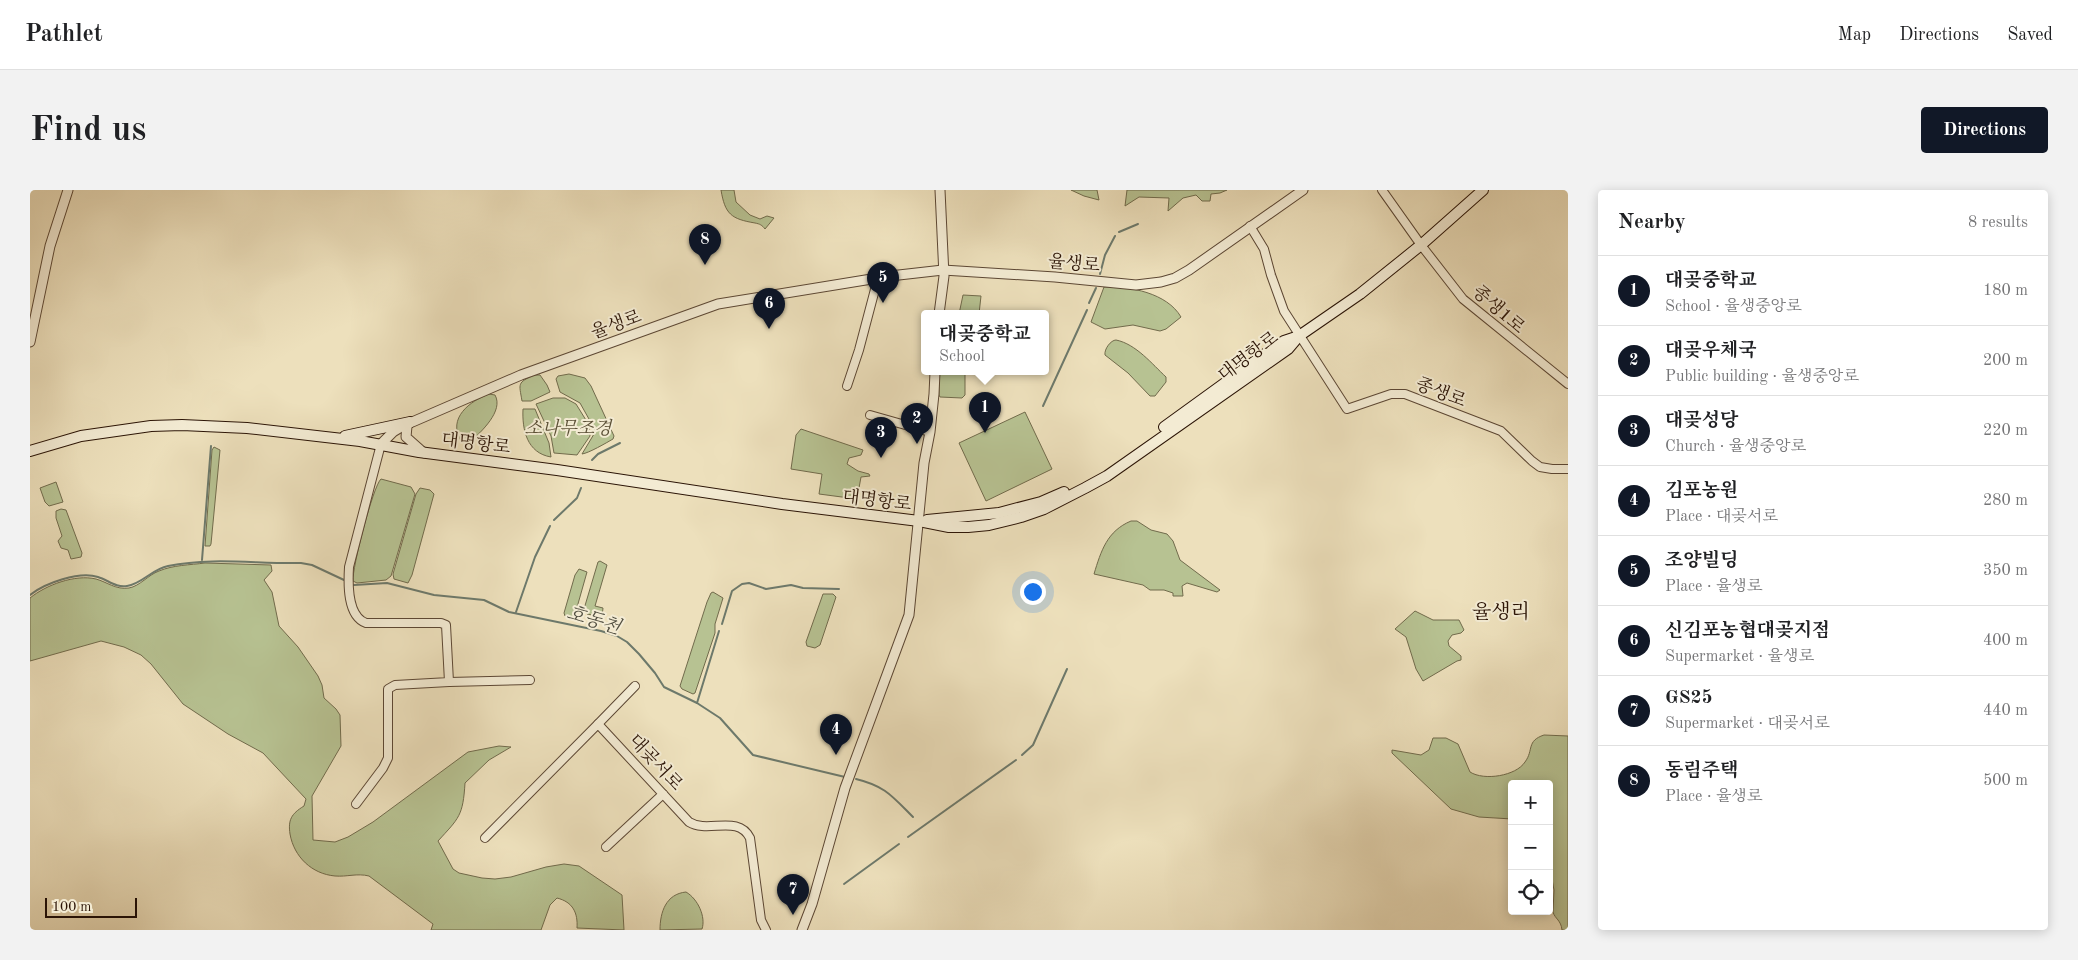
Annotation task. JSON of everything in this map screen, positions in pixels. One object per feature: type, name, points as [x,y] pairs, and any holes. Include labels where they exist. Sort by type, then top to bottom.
[{"type":"main road","name":"대명항로","points":[[30,451],[81,436],[118,429],[182,425],[238,428],[381,444],[424,453],[557,470],[792,506],[919,521],[949,527],[989,525],[1021,518],[1063,500],[1107,476],[1288,349],[1298,336],[1360,294],[1421,245],[1483,190]]},
{"type":"main road","points":[[336,438],[410,422]]},
{"type":"street","points":[[30,342],[48,254],[68,190]]},
{"type":"street","points":[[939,310],[943,270],[940,190]]},
{"type":"street","name":"율생로","points":[[381,444],[393,432],[410,422],[521,375],[718,304],[878,278],[943,270],[1055,277],[1136,285],[1155,284],[1175,278],[1189,270],[1303,190]]},
{"type":"street","points":[[1382,190],[1421,245]]},
{"type":"street","name":"대명항로","points":[[1250,226],[1261,241],[1277,294],[1298,336]]},
{"type":"street","name":"종생1로","points":[[1421,245],[1472,308],[1568,384]]},
{"type":"street","points":[[847,386],[859,350],[878,278]]},
{"type":"street","name":"종생로","points":[[1298,336],[1347,409],[1391,394],[1405,394],[1501,431],[1540,467],[1568,469]]},
{"type":"street","points":[[802,930],[812,904],[845,788],[908,615],[924,463],[930,432],[935,375]]},
{"type":"street","points":[[870,415],[930,432]]},
{"type":"street","points":[[410,422],[407,426],[406,437],[424,453]]},
{"type":"street","points":[[381,444],[373,483],[349,567],[348,580],[351,599],[357,618],[366,623],[441,623],[446,626],[449,682]]},
{"type":"street","points":[[356,804],[383,768],[388,758],[388,689],[395,685],[530,680]]},
{"type":"street","points":[[485,838],[635,686]]},
{"type":"street","name":"대곶서로","points":[[598,724],[693,825],[734,825],[741,826],[747,831],[750,838],[761,920],[766,930]]},
{"type":"street","points":[[606,848],[663,794]]},
{"type":"green space","points":[[721,190],[734,190],[736,202],[750,215],[760,219],[767,216],[774,218],[765,229],[760,224],[740,220],[727,210]]},
{"type":"green space","points":[[1071,190],[1097,190],[1099,200],[1084,196]]},
{"type":"green space","points":[[1127,190],[1227,190],[1211,194],[1210,201],[1202,201],[1196,195],[1183,198],[1168,211],[1169,198],[1139,197],[1125,206]]},
{"type":"green space","points":[[1104,287],[1125,288],[1147,293],[1167,302],[1181,317],[1166,329],[1160,331],[1133,325],[1105,329],[1091,322]]},
{"type":"green space","points":[[963,295],[981,296],[979,310],[960,310]]},
{"type":"green space","points":[[1116,340],[1137,350],[1166,377],[1166,382],[1155,396],[1150,396],[1128,373],[1105,355],[1108,345]]},
{"type":"green space","name":"소나무조경","points":[[569,374],[585,378],[591,386],[614,436],[613,439],[606,443],[582,454],[594,434],[594,428],[580,403],[560,392],[556,379],[558,376]]},
{"type":"green space","name":"소나무조경","points":[[534,375],[540,375],[550,392],[531,401],[522,401],[520,384]]},
{"type":"green space","points":[[939,375],[965,375],[965,395],[962,398],[940,397]]},
{"type":"green space","points":[[489,394],[495,395],[497,401],[490,421],[470,442],[461,441],[457,433],[459,418],[468,406]]},
{"type":"green space","name":"소나무조경","points":[[553,398],[565,398],[576,404],[589,425],[590,436],[577,455],[554,453],[551,436],[536,404]]},
{"type":"green space","name":"소나무조경","points":[[523,409],[535,409],[549,443],[551,457],[543,455],[531,446],[525,432]]},
{"type":"green space","points":[[1025,412],[1052,469],[986,501],[959,443]]},
{"type":"green space","points":[[801,429],[863,450],[861,455],[849,458],[847,464],[870,476],[861,477],[857,499],[819,494],[822,474],[791,469],[796,435]]},
{"type":"green space","points":[[214,447],[220,450],[211,544],[210,546],[205,546],[212,450]]},
{"type":"green space","points":[[381,479],[411,487],[415,494],[391,576],[386,580],[357,583],[353,581],[359,545],[373,496]]},
{"type":"green space","points":[[56,482],[63,502],[49,506],[45,502],[40,488]]},
{"type":"green space","points":[[420,488],[430,490],[434,494],[412,575],[408,583],[394,579],[393,574],[416,494]]},
{"type":"green space","points":[[66,510],[82,553],[81,557],[71,559],[68,550],[61,548],[58,541],[62,536],[56,518],[56,511]]},
{"type":"green space","points":[[1131,521],[1137,521],[1151,530],[1167,534],[1173,541],[1180,560],[1220,590],[1217,592],[1187,583],[1182,586],[1183,596],[1173,596],[1173,593],[1164,590],[1150,590],[1143,585],[1094,574],[1106,543],[1116,530]]},
{"type":"green space","points":[[600,561],[607,565],[595,606],[603,608],[602,617],[587,614],[584,609],[598,562]]},
{"type":"green space","points":[[205,563],[271,565],[272,571],[264,580],[272,592],[279,626],[298,647],[318,676],[324,698],[340,715],[341,746],[312,796],[313,840],[335,842],[348,837],[373,822],[468,752],[499,746],[511,747],[489,760],[465,783],[463,803],[459,816],[438,841],[453,869],[459,873],[495,879],[564,864],[579,866],[622,895],[624,930],[577,928],[577,918],[571,905],[557,898],[550,905],[541,930],[431,930],[433,924],[369,876],[327,875],[305,863],[295,850],[290,834],[290,825],[291,818],[304,806],[306,799],[263,753],[228,734],[183,704],[151,664],[141,655],[124,647],[101,641],[30,661],[30,598],[44,589],[70,579],[79,578],[96,579],[120,588],[129,588],[164,569]]},
{"type":"green space","points":[[579,569],[587,572],[574,618],[565,616],[564,613],[575,575]]},
{"type":"green space","points":[[713,592],[723,598],[715,624],[715,633],[695,693],[693,694],[682,689],[680,686],[707,602]]},
{"type":"green space","points":[[823,594],[833,594],[836,597],[820,645],[815,648],[807,646],[806,642]]},
{"type":"green space","points":[[1415,611],[1433,620],[1459,620],[1464,630],[1461,633],[1452,635],[1448,641],[1449,646],[1461,656],[1461,660],[1423,681],[1416,669],[1406,637],[1395,629]]},
{"type":"green space","points":[[1544,735],[1568,736],[1568,930],[1562,930],[1553,912],[1553,780],[1508,780],[1508,819],[1479,817],[1451,809],[1392,753],[1392,750],[1421,755],[1429,750],[1433,738],[1446,738],[1458,744],[1470,772],[1483,776],[1499,776],[1521,767],[1528,758],[1532,743],[1538,737]]},
{"type":"green space","points":[[686,892],[694,899],[700,909],[703,919],[702,929],[660,930],[661,917],[669,900],[679,893]]},
{"type":"waterway","points":[[1119,232],[1138,224]]},
{"type":"waterway","points":[[1100,274],[1105,255],[1115,236]]},
{"type":"waterway","points":[[1089,303],[1096,288]]},
{"type":"waterway","points":[[1043,406],[1087,310]]},
{"type":"waterway","points":[[592,460],[598,454],[620,443]]},
{"type":"waterway","points":[[202,560],[211,446]]},
{"type":"waterway","points":[[554,520],[577,498],[581,488]]},
{"type":"waterway","points":[[516,612],[535,557],[550,526]]},
{"type":"waterway","name":"호동천","points":[[30,595],[53,582],[72,577],[98,577],[119,586],[127,586],[168,566],[201,562],[301,563],[312,565],[344,580]]},
{"type":"waterway","name":"호동천","points":[[354,585],[387,583],[434,595],[484,600],[509,612],[617,636],[627,642],[639,654],[664,687],[697,703],[720,718],[753,755],[845,777]]},
{"type":"waterway","points":[[722,624],[732,591],[742,584],[749,583],[766,589],[791,585],[803,588],[839,589]]},
{"type":"waterway","points":[[697,703],[719,631]]},
{"type":"waterway","points":[[1022,755],[1033,745],[1067,669]]},
{"type":"waterway","points":[[908,837],[1016,760]]},
{"type":"waterway","name":"호동천","points":[[856,779],[874,785],[888,793],[913,817]]},
{"type":"waterway","points":[[844,884],[899,844]]},
{"type":"place","name":"동림주택","points":[[705,265]]},
{"type":"place","name":"조양빌딩","points":[[883,303]]},
{"type":"place","name":"신김포농협대곶지점","points":[[769,329]]},
{"type":"place","name":"대곶중학교","points":[[985,433]]},
{"type":"place","name":"대곶우체국","points":[[917,444]]},
{"type":"place","name":"대곶성당","points":[[881,458]]},
{"type":"place","name":"김포농원","points":[[836,755]]},
{"type":"place","name":"GS25","points":[[793,915]]},
{"type":"district","name":"율생리","points":[[1501,611]]}]
